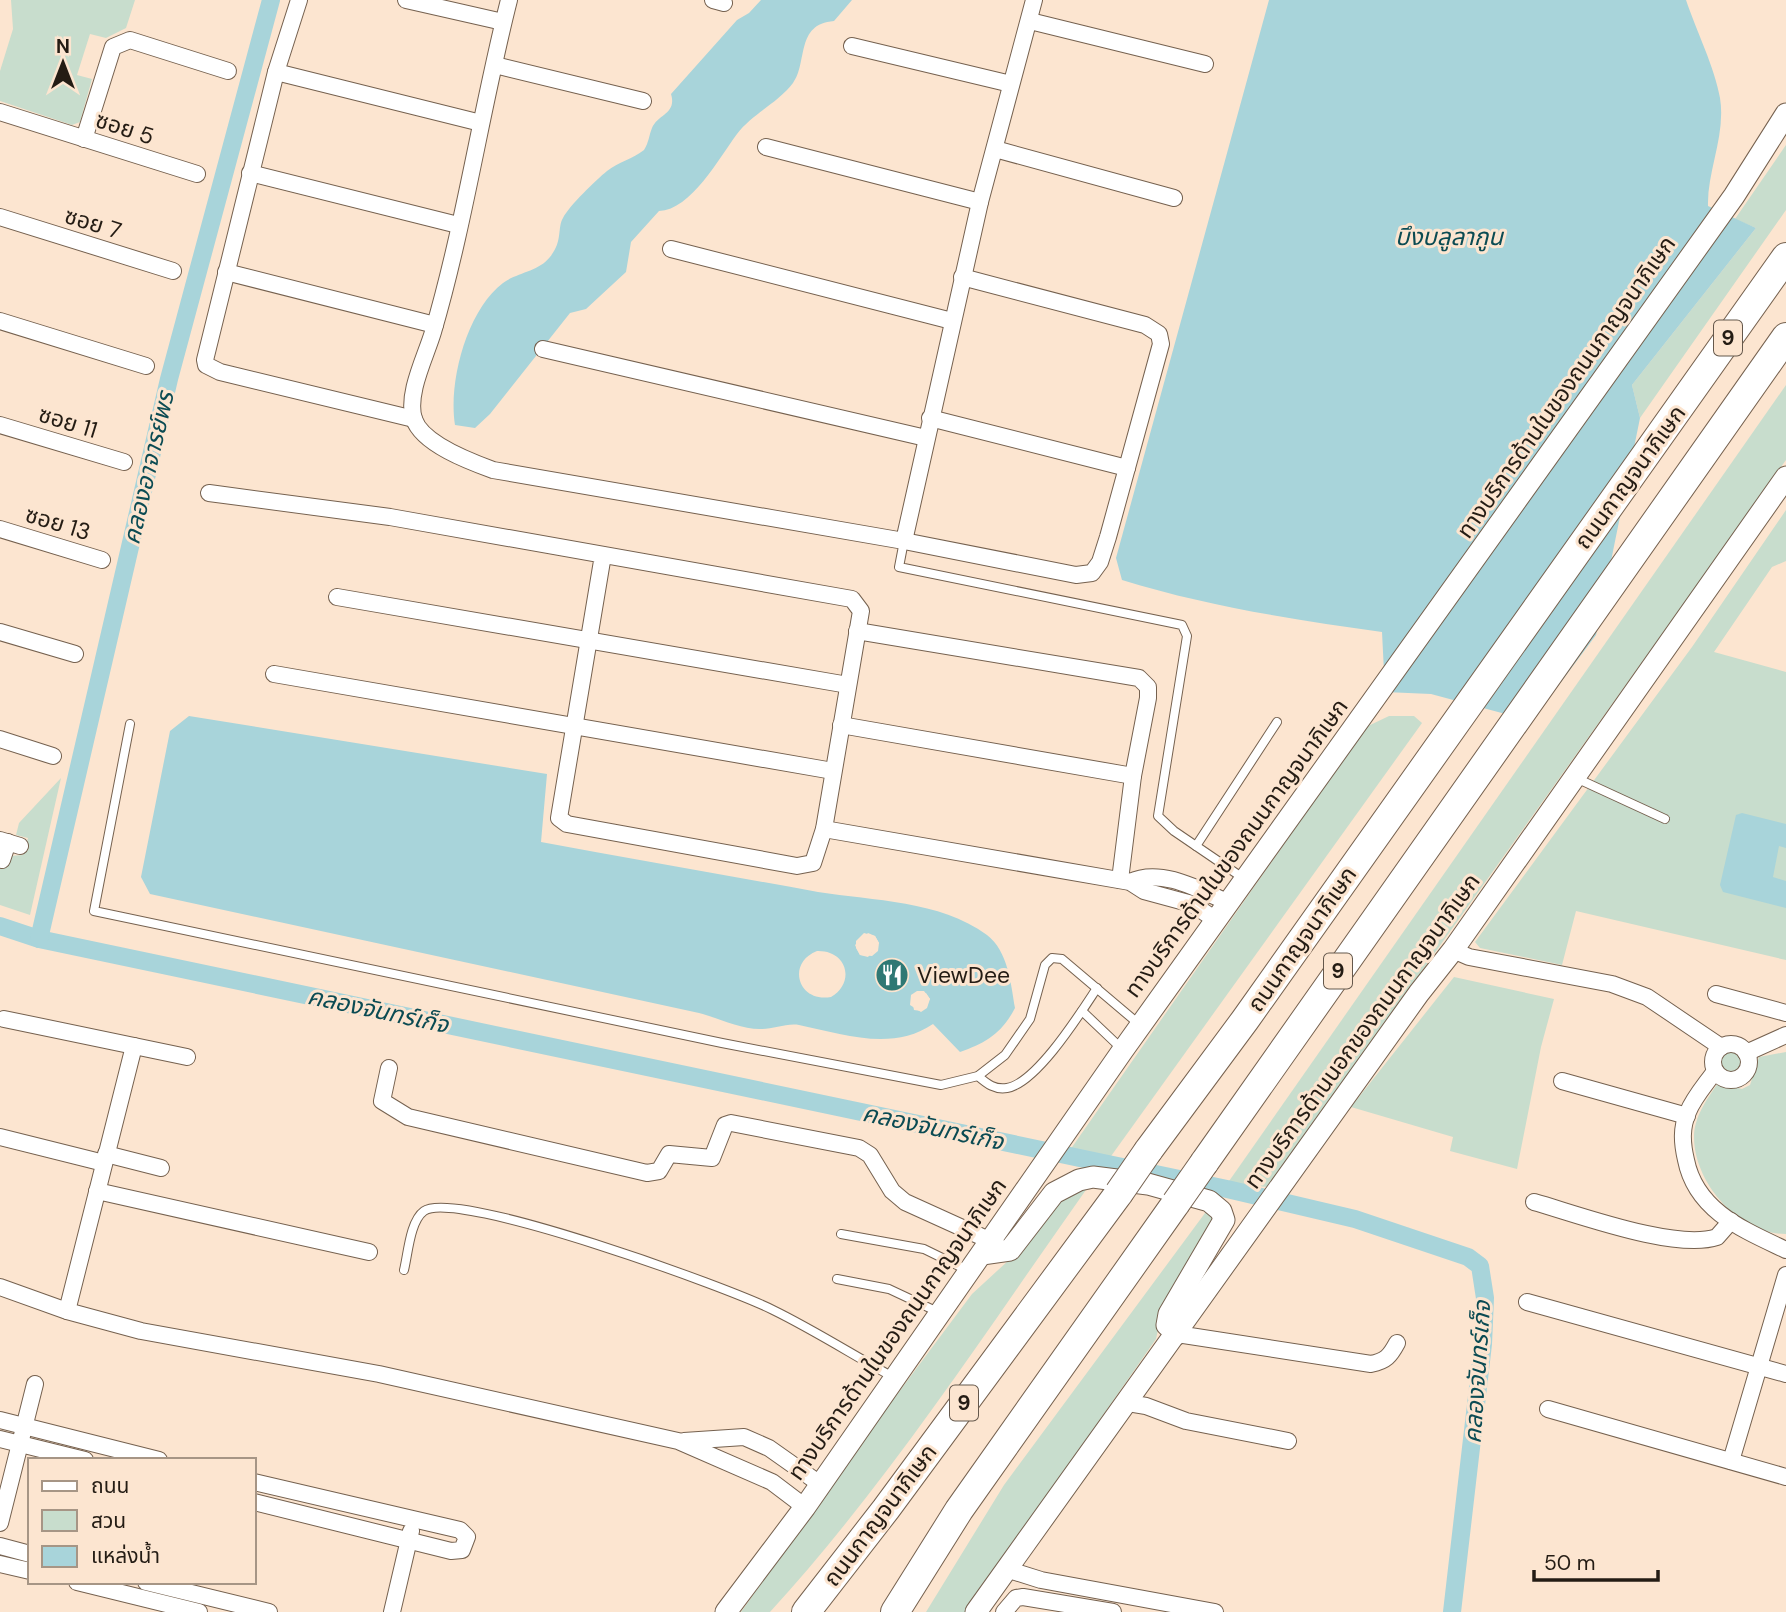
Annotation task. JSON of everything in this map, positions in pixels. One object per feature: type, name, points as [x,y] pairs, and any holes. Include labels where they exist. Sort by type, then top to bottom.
[{"type":"highway","name":"ถนนกาญจนาภิเษก","points":[[806,1612],[886,1509],[1245,1020],[1786,257]]},
{"type":"highway","name":"ถนนกาญจนาภิเษก","points":[[895,1612],[958,1510],[1786,337]]},
{"type":"main road","name":"ทางบริการด้านในของถนนกาญจนาภิเษก","points":[[726,1612],[805,1507],[1140,1025],[1354,730],[1734,196],[1786,114]]},
{"type":"main road","name":"ทางบริการด้านนอกของถนนกาญจนาภิเษก","points":[[976,1612],[1453,950],[1786,477]]},
{"type":"main road","points":[[987,1247],[1010,1250],[1054,1193],[1079,1180],[1093,1177],[1148,1184],[1209,1201],[1221,1211],[1224,1220],[1169,1314],[1167,1325],[1177,1334]]},
{"type":"street","points":[[299,0],[276,72],[250,173],[205,356],[206,365],[229,374],[414,419]]},
{"type":"street","points":[[406,0],[503,22]]},
{"type":"street","points":[[509,0],[435,324],[413,397],[414,419],[421,430],[441,446],[467,461],[493,470],[904,541],[1076,575],[1092,573],[1100,562],[1128,468],[1157,362],[1161,344],[1159,334],[1145,325],[962,277]]},
{"type":"street","points":[[904,541],[951,321],[1034,0]]},
{"type":"street","points":[[1030,21],[1205,64]]},
{"type":"street","points":[[84,139],[113,47],[130,40],[228,71]]},
{"type":"street","points":[[852,46],[1012,84]]},
{"type":"street","points":[[495,65],[643,101]]},
{"type":"street","points":[[276,72],[481,123]]},
{"type":"street","name":"ซอย 5","points":[[0,112],[197,174]]},
{"type":"street","points":[[766,147],[980,202]]},
{"type":"street","points":[[995,149],[1174,198]]},
{"type":"street","points":[[250,173],[458,225]]},
{"type":"street","name":"ซอย 7","points":[[0,217],[173,271]]},
{"type":"street","points":[[671,249],[951,321]]},
{"type":"street","points":[[226,272],[435,324]]},
{"type":"street","points":[[0,321],[146,366]]},
{"type":"street","points":[[544,349],[926,438]]},
{"type":"street","points":[[930,418],[1128,468]]},
{"type":"street","name":"ซอย 11","points":[[0,425],[124,462]]},
{"type":"street","points":[[209,494],[390,517],[843,595],[852,599],[861,611],[824,829],[813,863],[797,866],[567,824],[559,818],[572,725],[603,555]]},
{"type":"street","name":"ซอย 13","points":[[0,529],[102,561]]},
{"type":"street","points":[[337,597],[848,685]]},
{"type":"street","points":[[857,631],[1139,678],[1148,687],[1148,698],[1133,776],[1125,881]]},
{"type":"street","points":[[0,632],[75,654]]},
{"type":"street","points":[[274,674],[832,771]]},
{"type":"street","points":[[841,725],[1133,776]]},
{"type":"street","points":[[0,739],[53,756]]},
{"type":"street","points":[[824,829],[1125,881],[1144,891],[1222,912]]},
{"type":"street","points":[[2,860],[9,843]]},
{"type":"street","points":[[1453,950],[1469,957],[1612,984],[1647,997],[1721,1047]]},
{"type":"street","points":[[1716,994],[1786,1013]]},
{"type":"street","points":[[4,1019],[187,1057]]},
{"type":"street","points":[[1746,1053],[1786,1035]]},
{"type":"street","points":[[1715,1071],[1727,1080],[1740,1077],[1749,1066],[1746,1053],[1735,1044],[1721,1047],[1713,1058],[1715,1071],[1687,1116],[1683,1129],[1687,1166],[1707,1204],[1731,1221],[1786,1250]]},
{"type":"street","points":[[67,1311],[134,1046]]},
{"type":"street","points":[[388,1068],[382,1101],[408,1117],[647,1173],[659,1171],[669,1154],[712,1158],[725,1125],[731,1123],[859,1148],[870,1155],[898,1197],[921,1210],[951,1220],[987,1247]]},
{"type":"street","points":[[1562,1081],[1687,1116]]},
{"type":"street","points":[[0,1137],[161,1168]]},
{"type":"street","points":[[97,1191],[369,1252]]},
{"type":"street","points":[[1534,1202],[1645,1233],[1689,1240],[1717,1237],[1731,1221]]},
{"type":"street","points":[[1731,1461],[1786,1275]]},
{"type":"street","points":[[0,1287],[67,1311],[141,1331],[379,1374],[678,1441],[772,1482],[805,1507]]},
{"type":"street","points":[[1527,1302],[1786,1374]]},
{"type":"street","points":[[1177,1334],[1371,1364],[1382,1362],[1391,1355],[1397,1343]]},
{"type":"street","points":[[0,1523],[35,1384]]},
{"type":"street","points":[[1128,1403],[1146,1406],[1186,1421],[1288,1441]]},
{"type":"street","points":[[1548,1409],[1786,1477]]},
{"type":"street","points":[[0,1420],[151,1458]]},
{"type":"street","points":[[678,1441],[744,1437],[769,1448],[820,1484]]},
{"type":"street","points":[[0,1438],[77,1458]]},
{"type":"street","points":[[256,1482],[460,1530],[467,1537],[460,1552],[256,1503]]},
{"type":"street","points":[[392,1612],[414,1519]]},
{"type":"street","points":[[0,1546],[28,1553]]},
{"type":"street","points":[[0,1564],[28,1571]]},
{"type":"street","points":[[1006,1569],[1041,1580],[1213,1612]]},
{"type":"street","points":[[85,1584],[199,1612]]},
{"type":"street","points":[[154,1584],[269,1612]]},
{"type":"street","points":[[1003,1612],[1016,1598],[1023,1597],[1113,1612]]},
{"type":"lane","points":[[904,541],[900,566],[1182,625],[1187,636],[1158,816],[1246,880]]},
{"type":"lane","points":[[1196,846],[1277,722]]},
{"type":"lane","points":[[130,724],[94,911],[923,1083],[947,1085],[978,1076],[1005,1055],[1030,1019],[1047,960],[1062,959],[1140,1025]]},
{"type":"lane","points":[[1574,777],[1665,819]]},
{"type":"lane","points":[[978,1076],[990,1086],[1000,1088],[1023,1081],[1082,1011],[1097,988]]},
{"type":"lane","points":[[1082,1011],[1123,1050]]},
{"type":"lane","points":[[404,1270],[416,1220],[424,1210],[444,1206],[477,1213],[599,1243],[691,1275],[773,1310],[895,1378]]},
{"type":"lane","points":[[841,1234],[924,1249],[970,1271]]},
{"type":"lane","points":[[837,1279],[889,1289],[941,1313]]},
{"type":"green space","points":[[11,0],[135,0],[126,28],[106,38],[90,34],[77,75],[92,79],[80,122],[72,125],[0,101],[0,71],[13,29]]},
{"type":"green space","points":[[1786,145],[1786,210],[1640,418],[1632,385],[1756,228],[1735,219]]},
{"type":"green space","points":[[1786,385],[1786,460],[1268,1187],[1227,1184]]},
{"type":"green space","points":[[1786,510],[1786,561],[1772,567],[1714,652],[1786,672],[1786,960],[1576,911],[1562,965],[1480,948],[1475,942],[1692,647]]},
{"type":"green space","points":[[1389,716],[1414,716],[1422,723],[1109,1159],[1070,1150],[1366,727]]},
{"type":"green space","points":[[61,778],[30,915],[0,905],[0,866],[6,868],[9,856],[23,855],[28,838],[16,835],[19,823]]},
{"type":"green space","points":[[1454,977],[1554,999],[1541,1047],[1517,1169],[1450,1151],[1453,1137],[1351,1107]]},
{"type":"green space","points":[[1730,1051],[1738,1054],[1741,1062],[1738,1070],[1730,1073],[1722,1070],[1719,1062],[1722,1054]]},
{"type":"green space","points":[[1786,1052],[1786,1234],[1769,1232],[1752,1225],[1722,1203],[1702,1172],[1694,1137],[1699,1115],[1718,1083],[1742,1089],[1750,1085],[1759,1057]]},
{"type":"green space","points":[[1088,1187],[935,1405],[856,1511],[770,1612],[741,1612],[857,1448],[972,1294],[1022,1248],[1062,1194]]},
{"type":"green space","points":[[1208,1209],[1218,1222],[1161,1316],[1156,1339],[966,1612],[926,1612],[1004,1485]]},
{"type":"water","points":[[761,0],[852,0],[834,21],[813,29],[804,46],[793,83],[743,127],[693,193],[671,208],[659,211],[631,242],[626,272],[586,309],[570,313],[490,414],[475,428],[455,425],[454,388],[463,348],[470,328],[490,295],[503,283],[540,266],[550,257],[557,246],[561,222],[566,213],[607,171],[644,150],[655,123],[671,106],[671,94],[737,20],[749,13]]},
{"type":"water","name":"บึงบลูลากูน","points":[[1269,0],[1686,0],[1710,62],[1718,86],[1721,126],[1710,180],[1708,206],[1756,228],[1632,385],[1640,418],[1596,635],[1532,721],[1431,694],[1385,692],[1382,632],[1251,611],[1122,580],[1116,558]]},
{"type":"water","points":[[189,716],[547,774],[541,842],[818,892],[906,904],[948,915],[987,935],[1000,950],[1007,968],[1015,1008],[1005,1024],[992,1036],[960,1052],[933,1024],[901,1037],[884,1039],[850,1036],[794,1025],[754,1029],[699,1013],[150,894],[141,877],[170,731]],"holes":[[[868,933],[875,936],[879,943],[868,957],[860,955],[855,945]],[[817,951],[827,952],[841,961],[845,976],[839,991],[831,997],[820,997],[804,988],[799,972],[807,957]],[[926,993],[930,999],[921,1011],[914,1010],[911,995]]]},
{"type":"water","points":[[1742,813],[1786,824],[1786,848],[1779,846],[1773,877],[1786,881],[1786,908],[1723,892],[1720,885],[1736,815]]},
{"type":"pier","points":[[864,933],[875,936],[879,943],[878,951],[872,956],[860,955],[856,941]],"holes":[[[865,937],[876,943],[871,953],[863,952],[859,947]]]},
{"type":"pier","points":[[924,991],[930,999],[927,1008],[921,1012],[910,1005],[911,995]]},
{"type":"waterway","name":"คลองอาจารย์พร","points":[[39,939],[169,379],[271,0]]},
{"type":"waterway","name":"คลองจันทร์เก็จ","points":[[0,926],[39,939],[1227,1189],[1355,1219],[1468,1257],[1480,1266],[1485,1298],[1483,1344],[1452,1612]]},
{"type":"place","name":"ViewDee","points":[[892,975]]}]
